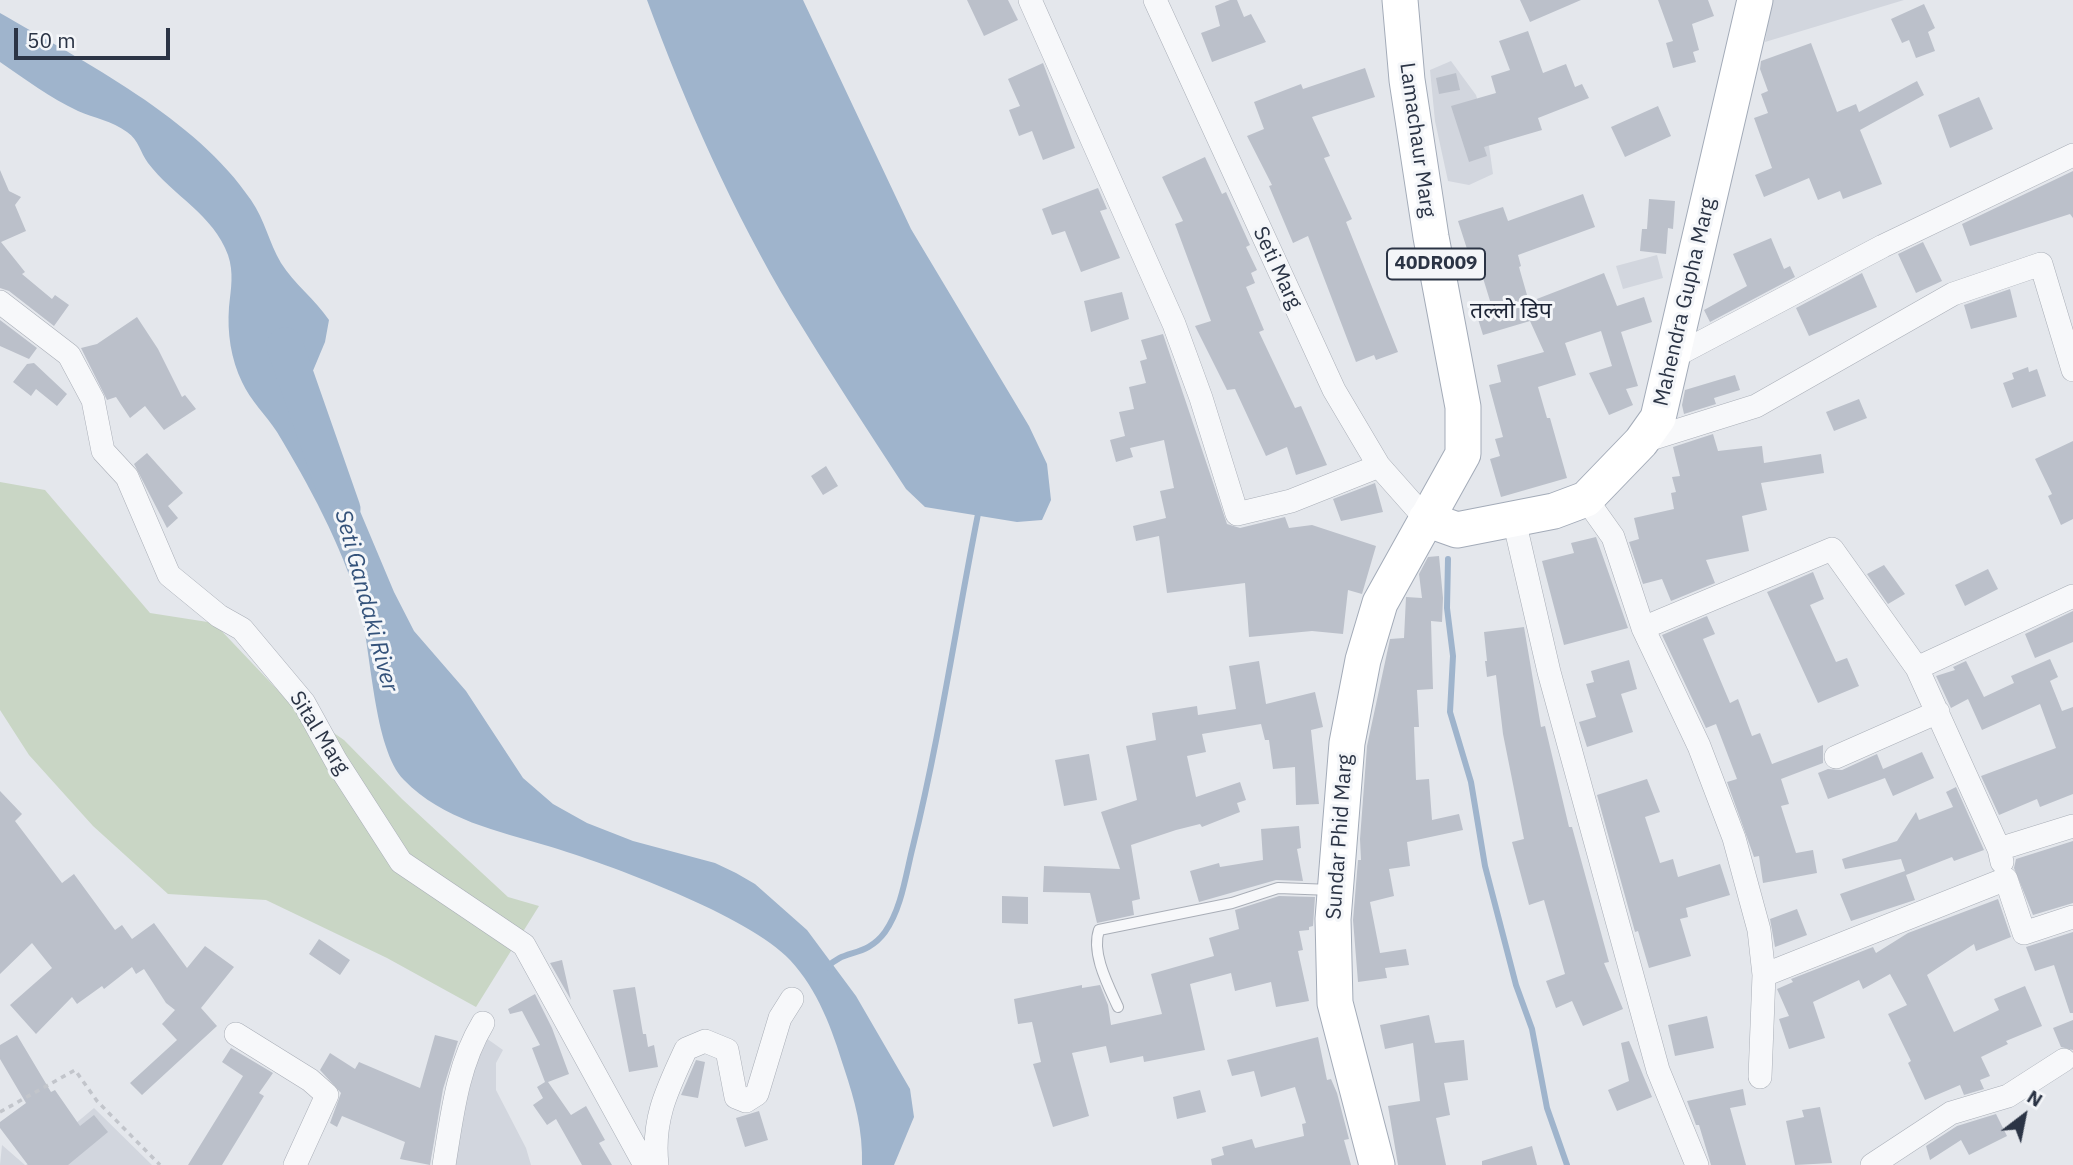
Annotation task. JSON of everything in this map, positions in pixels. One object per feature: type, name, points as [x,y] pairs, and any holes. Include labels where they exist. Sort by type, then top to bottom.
[{"type":"main road","name":"Lamachaur Marg","points":[[1400,0],[1407,80],[1427,211],[1463,407],[1463,454],[1426,519]]},
{"type":"main road","name":"Mahendra Gupha Marg","points":[[1426,519],[1457,530],[1554,511],[1586,499],[1641,442],[1658,418],[1755,0]]},
{"type":"main road","name":"Sundar Phid Marg","points":[[1377,1165],[1335,1003],[1335,891],[1348,743],[1363,660],[1380,604],[1426,519]]},
{"type":"street","points":[[1030,0],[1174,324],[1201,398],[1237,514],[1291,501],[1379,466]]},
{"type":"street","name":"Seti Marg","points":[[1155,0],[1334,390],[1379,466],[1426,519]]},
{"type":"street","points":[[1673,357],[1883,246],[2073,155]]},
{"type":"street","points":[[1641,442],[1756,406],[1953,294],[2041,264],[2073,370]]},
{"type":"street","name":"Sital Marg","points":[[0,302],[69,355],[93,400],[103,451],[127,477],[169,575],[219,616],[242,629],[304,703],[336,761],[401,862],[524,945],[645,1165]]},
{"type":"street","points":[[1586,499],[1613,537],[1643,628],[1699,746],[1734,838],[1759,930],[1764,975],[1760,1077]]},
{"type":"street","points":[[1514,520],[1549,672],[1658,1070],[1697,1165]]},
{"type":"street","points":[[1643,628],[1832,549],[1917,668],[1999,849],[2024,933],[2073,917]]},
{"type":"street","points":[[1917,668],[2073,596]]},
{"type":"street","points":[[1836,757],[1938,712]]},
{"type":"street","points":[[1999,849],[2073,826]]},
{"type":"street","points":[[1764,975],[2006,879]]},
{"type":"street","points":[[657,1165],[655,1145],[660,1104],[686,1049],[705,1041],[727,1050],[736,1097],[746,1101],[757,1094],[779,1018],[792,999]]},
{"type":"street","points":[[444,1165],[460,1075],[471,1041],[483,1023]]},
{"type":"street","points":[[236,1034],[310,1080],[327,1095],[295,1165]]},
{"type":"street","points":[[1872,1165],[1951,1113],[2008,1096],[2064,1060]]},
{"type":"lane","points":[[1118,1007],[1099,958],[1095,941],[1099,930],[1233,903],[1278,888],[1335,891]]},
{"type":"path","points":[[0,1112],[58,1077],[75,1070],[97,1101],[160,1165]]},
{"type":"shaded area","points":[[1772,0],[1904,0],[1765,42]]},
{"type":"shaded area","points":[[1451,61],[1476,95],[1487,132],[1493,174],[1469,185],[1448,181],[1435,121],[1430,70]]},
{"type":"shaded area","points":[[1657,255],[1663,278],[1623,289],[1616,266]]},
{"type":"shaded area","points":[[486,1038],[503,1050],[496,1063],[496,1090],[526,1148],[531,1165],[455,1165],[461,1105],[475,1049]]},
{"type":"shaded area","points":[[94,1108],[152,1165],[26,1165]]},
{"type":"shaded area","points":[[2,1145],[25,1165],[0,1165]]},
{"type":"green space","points":[[0,482],[45,490],[150,613],[214,623],[290,703],[344,740],[402,799],[508,897],[539,906],[476,1007],[387,958],[266,900],[168,894],[93,826],[29,755],[0,710]]},
{"type":"water","points":[[647,0],[803,0],[911,229],[1029,426],[1047,464],[1051,500],[1042,520],[1017,522],[925,507],[906,489],[770,273],[730,197],[694,118]]},
{"type":"water","points":[[0,13],[136,94],[170,118],[228,170],[260,215],[281,263],[329,320],[325,342],[307,385],[299,415],[314,444],[357,504],[394,592],[414,631],[466,691],[523,778],[553,804],[587,823],[633,841],[715,863],[736,873],[755,884],[807,930],[856,996],[910,1089],[914,1117],[894,1165],[862,1165],[860,1128],[855,1104],[829,1025],[809,984],[790,960],[771,943],[712,909],[640,878],[454,815],[419,794],[404,780],[386,746],[359,604],[343,559],[301,473],[277,432],[245,389],[238,373],[229,326],[231,268],[222,241],[203,217],[148,163],[131,135],[58,100],[0,62]]},
{"type":"building","points":[[967,0],[1008,0],[1018,20],[984,36]]},
{"type":"building","points":[[1237,0],[1244,17],[1251,14],[1266,42],[1212,62],[1201,33],[1220,26],[1215,6]]},
{"type":"building","points":[[1520,0],[1581,0],[1530,22]]},
{"type":"building","points":[[1658,0],[1708,0],[1714,16],[1692,24],[1699,50],[1693,52],[1696,62],[1673,68],[1666,43],[1673,41]]},
{"type":"building","points":[[1924,4],[1935,28],[1928,32],[1935,51],[1916,58],[1909,40],[1902,43],[1891,19]]},
{"type":"building","points":[[1528,31],[1543,73],[1566,64],[1575,87],[1582,84],[1589,98],[1538,118],[1542,130],[1484,147],[1487,156],[1469,162],[1451,106],[1496,93],[1491,76],[1510,70],[1499,41]]},
{"type":"building","points":[[1811,43],[1837,112],[1856,104],[1859,112],[1917,81],[1924,95],[1860,130],[1882,184],[1843,199],[1840,191],[1818,200],[1809,178],[1764,197],[1755,175],[1772,168],[1754,118],[1768,113],[1761,94],[1768,91],[1760,69],[1761,61]]},
{"type":"building","points":[[1043,63],[1075,148],[1043,160],[1032,131],[1019,136],[1009,110],[1020,106],[1008,79]]},
{"type":"building","points":[[1365,68],[1375,97],[1312,117],[1330,156],[1324,158],[1352,219],[1346,222],[1398,352],[1376,360],[1374,355],[1356,362],[1308,236],[1293,243],[1269,186],[1272,185],[1247,136],[1264,129],[1254,102],[1301,84],[1303,89]]},
{"type":"building","points":[[1456,73],[1460,90],[1439,94],[1436,78]]},
{"type":"building","points":[[1979,97],[1993,129],[1950,148],[1938,115]]},
{"type":"building","points":[[1658,106],[1671,136],[1625,157],[1611,127]]},
{"type":"building","points":[[1205,157],[1222,194],[1226,192],[1250,245],[1246,247],[1257,270],[1251,273],[1255,283],[1246,287],[1264,330],[1259,332],[1295,408],[1301,406],[1327,465],[1296,475],[1287,447],[1266,456],[1235,389],[1227,390],[1195,326],[1211,321],[1175,224],[1183,221],[1162,177]]},
{"type":"building","points":[[0,170],[9,191],[21,197],[15,205],[26,231],[1,242],[25,272],[22,274],[52,299],[55,295],[69,305],[54,326],[9,291],[0,288]]},
{"type":"building","points":[[2073,171],[2073,218],[2070,214],[1970,246],[1962,224]]},
{"type":"building","points":[[1098,188],[1107,209],[1100,211],[1120,258],[1081,272],[1065,231],[1052,235],[1042,209]]},
{"type":"building","points":[[1583,194],[1595,227],[1518,255],[1519,267],[1529,302],[1604,273],[1617,306],[1644,297],[1652,322],[1621,332],[1638,386],[1626,389],[1633,405],[1609,415],[1589,373],[1612,366],[1601,331],[1565,343],[1576,375],[1538,387],[1567,478],[1501,497],[1490,459],[1500,456],[1495,439],[1503,437],[1489,385],[1501,382],[1497,365],[1544,352],[1530,321],[1483,335],[1478,319],[1494,314],[1483,278],[1477,280],[1458,221],[1503,207],[1508,221]]},
{"type":"building","points":[[1649,199],[1675,201],[1673,229],[1668,228],[1666,254],[1640,251],[1642,229],[1647,229]]},
{"type":"building","points":[[1771,238],[1784,269],[1790,266],[1795,277],[1710,322],[1704,310],[1747,286],[1733,254]]},
{"type":"building","points":[[1923,242],[1942,281],[1916,293],[1898,254]]},
{"type":"building","points":[[1862,273],[1877,307],[1809,336],[1796,308]]},
{"type":"building","points":[[2010,289],[2017,317],[1971,329],[1964,305]]},
{"type":"building","points":[[1122,292],[1129,319],[1091,332],[1084,301]]},
{"type":"building","points":[[137,317],[158,349],[182,397],[185,395],[196,409],[164,430],[145,406],[130,418],[116,397],[107,400],[81,348],[97,344]]},
{"type":"building","points":[[0,320],[37,348],[29,359],[0,346]]},
{"type":"building","points":[[1163,334],[1227,524],[1240,528],[1285,517],[1289,528],[1312,525],[1376,546],[1362,594],[1348,590],[1343,634],[1312,631],[1249,637],[1245,583],[1167,593],[1159,536],[1136,541],[1133,526],[1166,518],[1160,491],[1174,488],[1164,440],[1130,448],[1133,457],[1116,462],[1110,440],[1125,436],[1119,412],[1134,409],[1129,387],[1146,383],[1140,361],[1147,359],[1141,340]]},
{"type":"building","points":[[34,363],[67,394],[57,406],[36,389],[31,396],[13,382],[27,364]]},
{"type":"building","points":[[2028,367],[2029,372],[2037,369],[2046,396],[2012,408],[2003,383],[2014,379],[2012,373]]},
{"type":"building","points":[[1735,375],[1740,390],[1714,398],[1716,404],[1684,414],[1682,405],[1685,390]]},
{"type":"building","points":[[1859,399],[1867,418],[1834,431],[1826,412]]},
{"type":"building","points":[[1713,434],[1718,451],[1762,446],[1764,463],[1821,454],[1824,473],[1761,483],[1767,510],[1742,516],[1749,551],[1706,560],[1715,583],[1671,601],[1662,579],[1643,584],[1629,542],[1639,539],[1634,518],[1674,509],[1671,493],[1676,492],[1672,477],[1680,476],[1673,447]]},
{"type":"building","points":[[2073,441],[2073,519],[2061,525],[2048,496],[2052,494],[2035,459]]},
{"type":"building","points":[[147,453],[183,493],[168,506],[178,518],[167,528],[134,464]]},
{"type":"building","points":[[826,466],[838,486],[823,495],[811,476]]},
{"type":"building","points":[[1375,483],[1383,512],[1341,521],[1333,499]]},
{"type":"building","points":[[1596,537],[1628,628],[1564,645],[1542,561],[1574,553],[1571,543]]},
{"type":"building","points":[[1439,556],[1442,622],[1431,621],[1433,689],[1417,690],[1419,727],[1414,727],[1416,780],[1429,779],[1432,820],[1459,814],[1463,830],[1407,842],[1410,866],[1389,869],[1394,896],[1370,902],[1380,953],[1406,949],[1409,965],[1385,968],[1387,978],[1358,982],[1353,920],[1358,860],[1361,860],[1360,839],[1367,746],[1390,639],[1404,638],[1406,597],[1422,598],[1419,574],[1428,557]]},
{"type":"building","points":[[1884,565],[1905,594],[1888,604],[1867,574]]},
{"type":"building","points":[[1988,569],[1998,589],[1965,606],[1955,585]]},
{"type":"building","points":[[1813,572],[1824,599],[1810,605],[1836,662],[1847,658],[1859,686],[1818,703],[1767,592]]},
{"type":"building","points":[[2073,611],[2073,642],[2035,658],[2025,634]]},
{"type":"building","points":[[1707,616],[1715,634],[1703,639],[1730,703],[1738,699],[1752,736],[1760,733],[1772,764],[1823,745],[1823,763],[1781,779],[1789,804],[1781,806],[1796,853],[1813,850],[1817,873],[1763,883],[1759,856],[1754,857],[1727,782],[1737,779],[1716,724],[1706,728],[1662,635]]},
{"type":"building","points":[[1524,627],[1541,727],[1545,726],[1569,827],[1572,827],[1609,962],[1604,963],[1623,1009],[1583,1026],[1572,1001],[1556,1008],[1546,981],[1565,974],[1544,900],[1529,905],[1512,842],[1524,839],[1503,734],[1496,675],[1487,677],[1484,632]]},
{"type":"building","points":[[2050,659],[2058,677],[2050,681],[2062,711],[2073,707],[2073,794],[2040,807],[2037,799],[1999,815],[1981,776],[2056,748],[2040,704],[1982,730],[1968,699],[1951,708],[1936,676],[1955,670],[1953,667],[1966,661],[1984,697],[2014,683],[2011,676]]},
{"type":"building","points":[[1629,660],[1637,689],[1621,694],[1633,732],[1587,747],[1579,722],[1596,717],[1586,684],[1594,682],[1591,671]]},
{"type":"building","points":[[1259,661],[1266,704],[1315,692],[1323,727],[1311,730],[1319,804],[1296,805],[1295,767],[1273,769],[1269,740],[1265,740],[1261,724],[1202,734],[1206,752],[1187,756],[1196,797],[1240,782],[1246,800],[1237,803],[1240,812],[1202,827],[1200,824],[1176,830],[1131,845],[1140,899],[1132,901],[1134,915],[1097,923],[1090,893],[1043,892],[1044,866],[1120,869],[1101,812],[1137,800],[1126,746],[1156,740],[1152,713],[1197,706],[1198,715],[1236,709],[1229,666]]},
{"type":"building","points":[[1922,752],[1934,778],[1893,796],[1885,778],[1828,799],[1818,773],[1828,769],[1842,770],[1877,754],[1883,769]]},
{"type":"building","points":[[1089,754],[1097,800],[1064,806],[1055,760]]},
{"type":"building","points":[[1647,779],[1660,812],[1645,817],[1660,863],[1673,859],[1678,877],[1720,864],[1730,895],[1686,908],[1688,917],[1680,919],[1691,956],[1649,968],[1638,931],[1635,932],[1597,795]]},
{"type":"building","points":[[1956,787],[1984,850],[1954,861],[1952,857],[1906,875],[1915,900],[1851,921],[1840,894],[1905,871],[1901,859],[1845,869],[1842,859],[1897,841],[1916,812],[1919,820],[1953,807],[1946,792]]},
{"type":"building","points":[[0,791],[22,814],[15,821],[62,883],[74,874],[115,930],[122,925],[132,939],[154,923],[187,968],[205,946],[234,967],[201,1008],[217,1026],[142,1095],[130,1083],[177,1040],[162,1024],[175,1010],[166,1003],[144,969],[136,974],[132,967],[104,989],[102,986],[77,1004],[72,997],[36,1034],[10,1005],[52,968],[32,943],[0,974]]},
{"type":"building","points":[[1299,826],[1301,848],[1297,849],[1303,881],[1276,880],[1199,902],[1190,871],[1219,863],[1220,867],[1263,860],[1261,829]]},
{"type":"building","points":[[2073,841],[2073,903],[2033,915],[2014,868],[2016,859]]},
{"type":"building","points":[[1002,896],[1028,897],[1028,924],[1002,923]]},
{"type":"building","points":[[1279,896],[1315,897],[1313,926],[1309,927],[1309,930],[1299,931],[1303,950],[1298,951],[1309,1001],[1276,1007],[1271,982],[1235,991],[1231,973],[1190,984],[1205,1050],[1144,1062],[1143,1056],[1110,1063],[1106,1046],[1072,1053],[1089,1116],[1053,1127],[1033,1064],[1041,1062],[1032,1022],[1018,1024],[1014,999],[1082,985],[1082,988],[1100,985],[1108,1005],[1111,1025],[1162,1014],[1151,974],[1214,956],[1209,938],[1239,929],[1235,910]]},
{"type":"building","points":[[1998,899],[2011,937],[1976,951],[1974,944],[1927,975],[1954,1032],[1999,1010],[1994,999],[2025,986],[2042,1026],[2006,1041],[2008,1044],[1981,1057],[1990,1076],[1980,1080],[1984,1089],[1964,1095],[1960,1085],[1925,1100],[1908,1063],[1911,1061],[1888,1014],[1907,1005],[1890,974],[1863,989],[1859,980],[1813,1002],[1825,1038],[1789,1049],[1779,1019],[1789,1016],[1777,989],[1793,982],[1791,979],[1873,947],[1876,953],[1908,933]]},
{"type":"building","points":[[1797,909],[1807,935],[1775,947],[1770,919]]},
{"type":"building","points":[[2073,932],[2073,1013],[2070,1013],[2054,965],[2035,971],[2026,947]]},
{"type":"building","points":[[319,939],[350,960],[340,975],[309,954]]},
{"type":"building","points":[[562,960],[571,1000],[550,963]]},
{"type":"building","points":[[635,987],[643,1034],[646,1034],[648,1047],[654,1045],[658,1067],[629,1072],[613,990]]},
{"type":"building","points":[[535,994],[552,1028],[569,1074],[548,1082],[571,1115],[586,1106],[605,1140],[599,1143],[612,1165],[582,1165],[556,1119],[547,1125],[533,1105],[543,1098],[537,1087],[545,1082],[532,1048],[540,1045],[522,1011],[510,1014],[508,1009]]},
{"type":"building","points":[[1429,1015],[1435,1043],[1464,1040],[1468,1080],[1444,1083],[1450,1115],[1436,1118],[1446,1165],[1398,1165],[1388,1106],[1420,1101],[1413,1043],[1385,1049],[1380,1025]]},
{"type":"building","points":[[1707,1016],[1714,1048],[1675,1056],[1668,1025]]},
{"type":"building","points":[[2073,1020],[2073,1050],[2061,1047],[2053,1028]]},
{"type":"building","points":[[17,1035],[51,1092],[55,1090],[80,1126],[94,1115],[108,1132],[68,1165],[28,1165],[0,1128],[0,1122],[26,1103],[0,1059],[0,1045]]},
{"type":"building","points":[[435,1035],[458,1041],[443,1089],[430,1165],[400,1159],[405,1142],[342,1116],[337,1127],[330,1123],[341,1093],[320,1070],[330,1053],[355,1069],[359,1062],[420,1088]]},
{"type":"building","points":[[1318,1037],[1327,1080],[1331,1079],[1337,1093],[1349,1139],[1344,1140],[1351,1165],[1212,1165],[1211,1159],[1224,1155],[1222,1147],[1252,1139],[1255,1148],[1304,1136],[1302,1124],[1306,1123],[1295,1087],[1261,1097],[1254,1071],[1232,1076],[1227,1060]]},
{"type":"building","points":[[1629,1041],[1652,1097],[1617,1111],[1608,1090],[1629,1081],[1621,1043]]},
{"type":"building","points":[[231,1048],[273,1073],[259,1093],[264,1096],[222,1165],[188,1165],[243,1076],[222,1062]]},
{"type":"building","points":[[696,1060],[705,1062],[698,1098],[681,1095]]},
{"type":"building","points":[[1743,1089],[1746,1105],[1730,1108],[1746,1165],[1711,1165],[1699,1125],[1696,1125],[1687,1101]]},
{"type":"building","points":[[1200,1090],[1206,1112],[1177,1119],[1173,1097]]},
{"type":"building","points":[[1820,1107],[1832,1163],[1795,1165],[1786,1121],[1804,1117],[1802,1110]]},
{"type":"building","points":[[759,1111],[768,1140],[745,1147],[736,1118]]},
{"type":"building","points":[[1996,1114],[2007,1136],[1969,1155],[1961,1140],[1930,1160],[1926,1146],[1957,1126]]},
{"type":"building","points":[[1532,1146],[1537,1165],[1482,1165],[1482,1161]]},
{"type":"waterway","name":"Seti Gandaki River","points":[[285,346],[342,509]]},
{"type":"waterway","points":[[828,967],[834,961],[863,950],[878,940],[891,923],[899,901],[931,763],[978,514]]},
{"type":"waterway","points":[[1448,559],[1447,608],[1453,656],[1450,712],[1471,782],[1485,866],[1516,985],[1532,1029],[1547,1108],[1567,1165]]},
{"type":"district","name":"तल्लो डिप","points":[[1511,311]]}]
